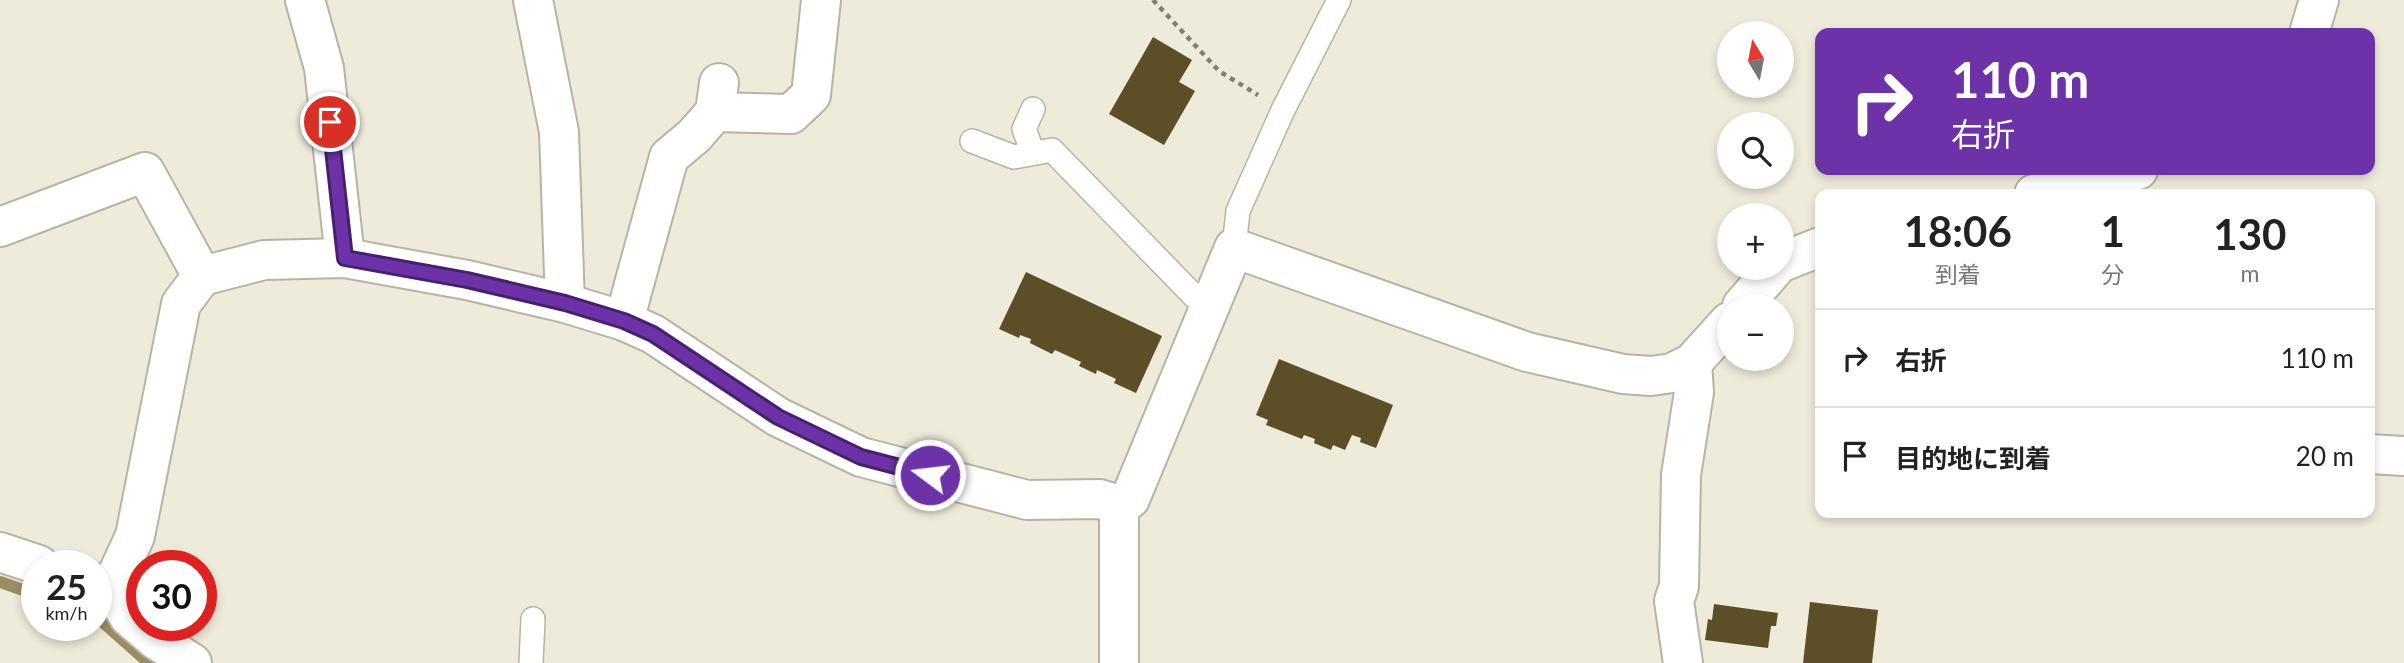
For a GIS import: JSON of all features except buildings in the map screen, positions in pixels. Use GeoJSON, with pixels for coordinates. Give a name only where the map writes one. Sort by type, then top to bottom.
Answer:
{"type":"FeatureCollection","features":[{"type":"Feature","properties":{"kind":"street"},"geometry":{"type":"LineString","coordinates":[[305,0],[324,68],[345,258]]}},
{"type":"Feature","properties":{"kind":"street"},"geometry":{"type":"LineString","coordinates":[[533,0],[559,132],[565,303]]}},
{"type":"Feature","properties":{"kind":"street"},"geometry":{"type":"LineString","coordinates":[[624,321],[669,157],[694,136],[717,97],[791,114],[811,95],[821,0]]}},
{"type":"Feature","properties":{"kind":"street"},"geometry":{"type":"LineString","coordinates":[[2311,28],[2319,0]]}},
{"type":"Feature","properties":{"kind":"street"},"geometry":{"type":"LineString","coordinates":[[0,227],[145,172],[202,276]]}},
{"type":"Feature","properties":{"kind":"street"},"geometry":{"type":"LineString","coordinates":[[2056,189],[2116,175]]}},
{"type":"Feature","properties":{"kind":"street"},"geometry":{"type":"LineString","coordinates":[[112,572],[135,536],[181,304],[202,276],[264,260],[345,258],[467,280],[565,303],[624,321],[653,334],[778,417],[861,457],[1027,500],[1100,499],[1119,505],[1130,499],[1234,248],[1527,352],[1623,374],[1651,376],[1672,373],[1692,363],[1717,335]]}},
{"type":"Feature","properties":{"kind":"street"},"geometry":{"type":"LineString","coordinates":[[1794,256],[1815,248]]}},
{"type":"Feature","properties":{"kind":"street"},"geometry":{"type":"LineString","coordinates":[[1752,294],[1765,280]]}},
{"type":"Feature","properties":{"kind":"street"},"geometry":{"type":"LineString","coordinates":[[1683,663],[1674,601],[1679,586],[1681,475],[1694,392],[1692,363]]}},
{"type":"Feature","properties":{"kind":"street"},"geometry":{"type":"LineString","coordinates":[[2375,454],[2404,456]]}},
{"type":"Feature","properties":{"kind":"street"},"geometry":{"type":"LineString","coordinates":[[1119,505],[1119,663]]}},
{"type":"Feature","properties":{"kind":"street"},"geometry":{"type":"LineString","coordinates":[[0,552],[21,559]]}},
{"type":"Feature","properties":{"kind":"street"},"geometry":{"type":"LineString","coordinates":[[112,595],[130,617],[156,640],[192,663]]}},
{"type":"Feature","properties":{"kind":"lane"},"geometry":{"type":"LineString","coordinates":[[1234,248],[1238,211],[1283,110],[1339,0]]}},
{"type":"Feature","properties":{"kind":"lane"},"geometry":{"type":"LineString","coordinates":[[1033,109],[1024,129],[1033,153]]}},
{"type":"Feature","properties":{"kind":"lane"},"geometry":{"type":"LineString","coordinates":[[972,141],[1014,157],[1052,150],[1195,297],[1211,303]]}},
{"type":"Feature","properties":{"kind":"lane"},"geometry":{"type":"LineString","coordinates":[[531,663],[533,619]]}},
{"type":"Feature","properties":{"kind":"path"},"geometry":{"type":"LineString","coordinates":[[1153,0],[1219,71],[1283,110]]}},
{"type":"Feature","properties":{"kind":"waterway"},"geometry":{"type":"LineString","coordinates":[[0,582],[21,589]]}},
{"type":"Feature","properties":{"kind":"waterway"},"geometry":{"type":"LineString","coordinates":[[112,630],[149,663]]}},
{"type":"Feature","properties":{"kind":"route"},"geometry":{"type":"LineString","coordinates":[[330,122],[345,258],[467,280],[565,303],[624,321],[653,334],[778,417],[861,457],[930,475]]}}]}
